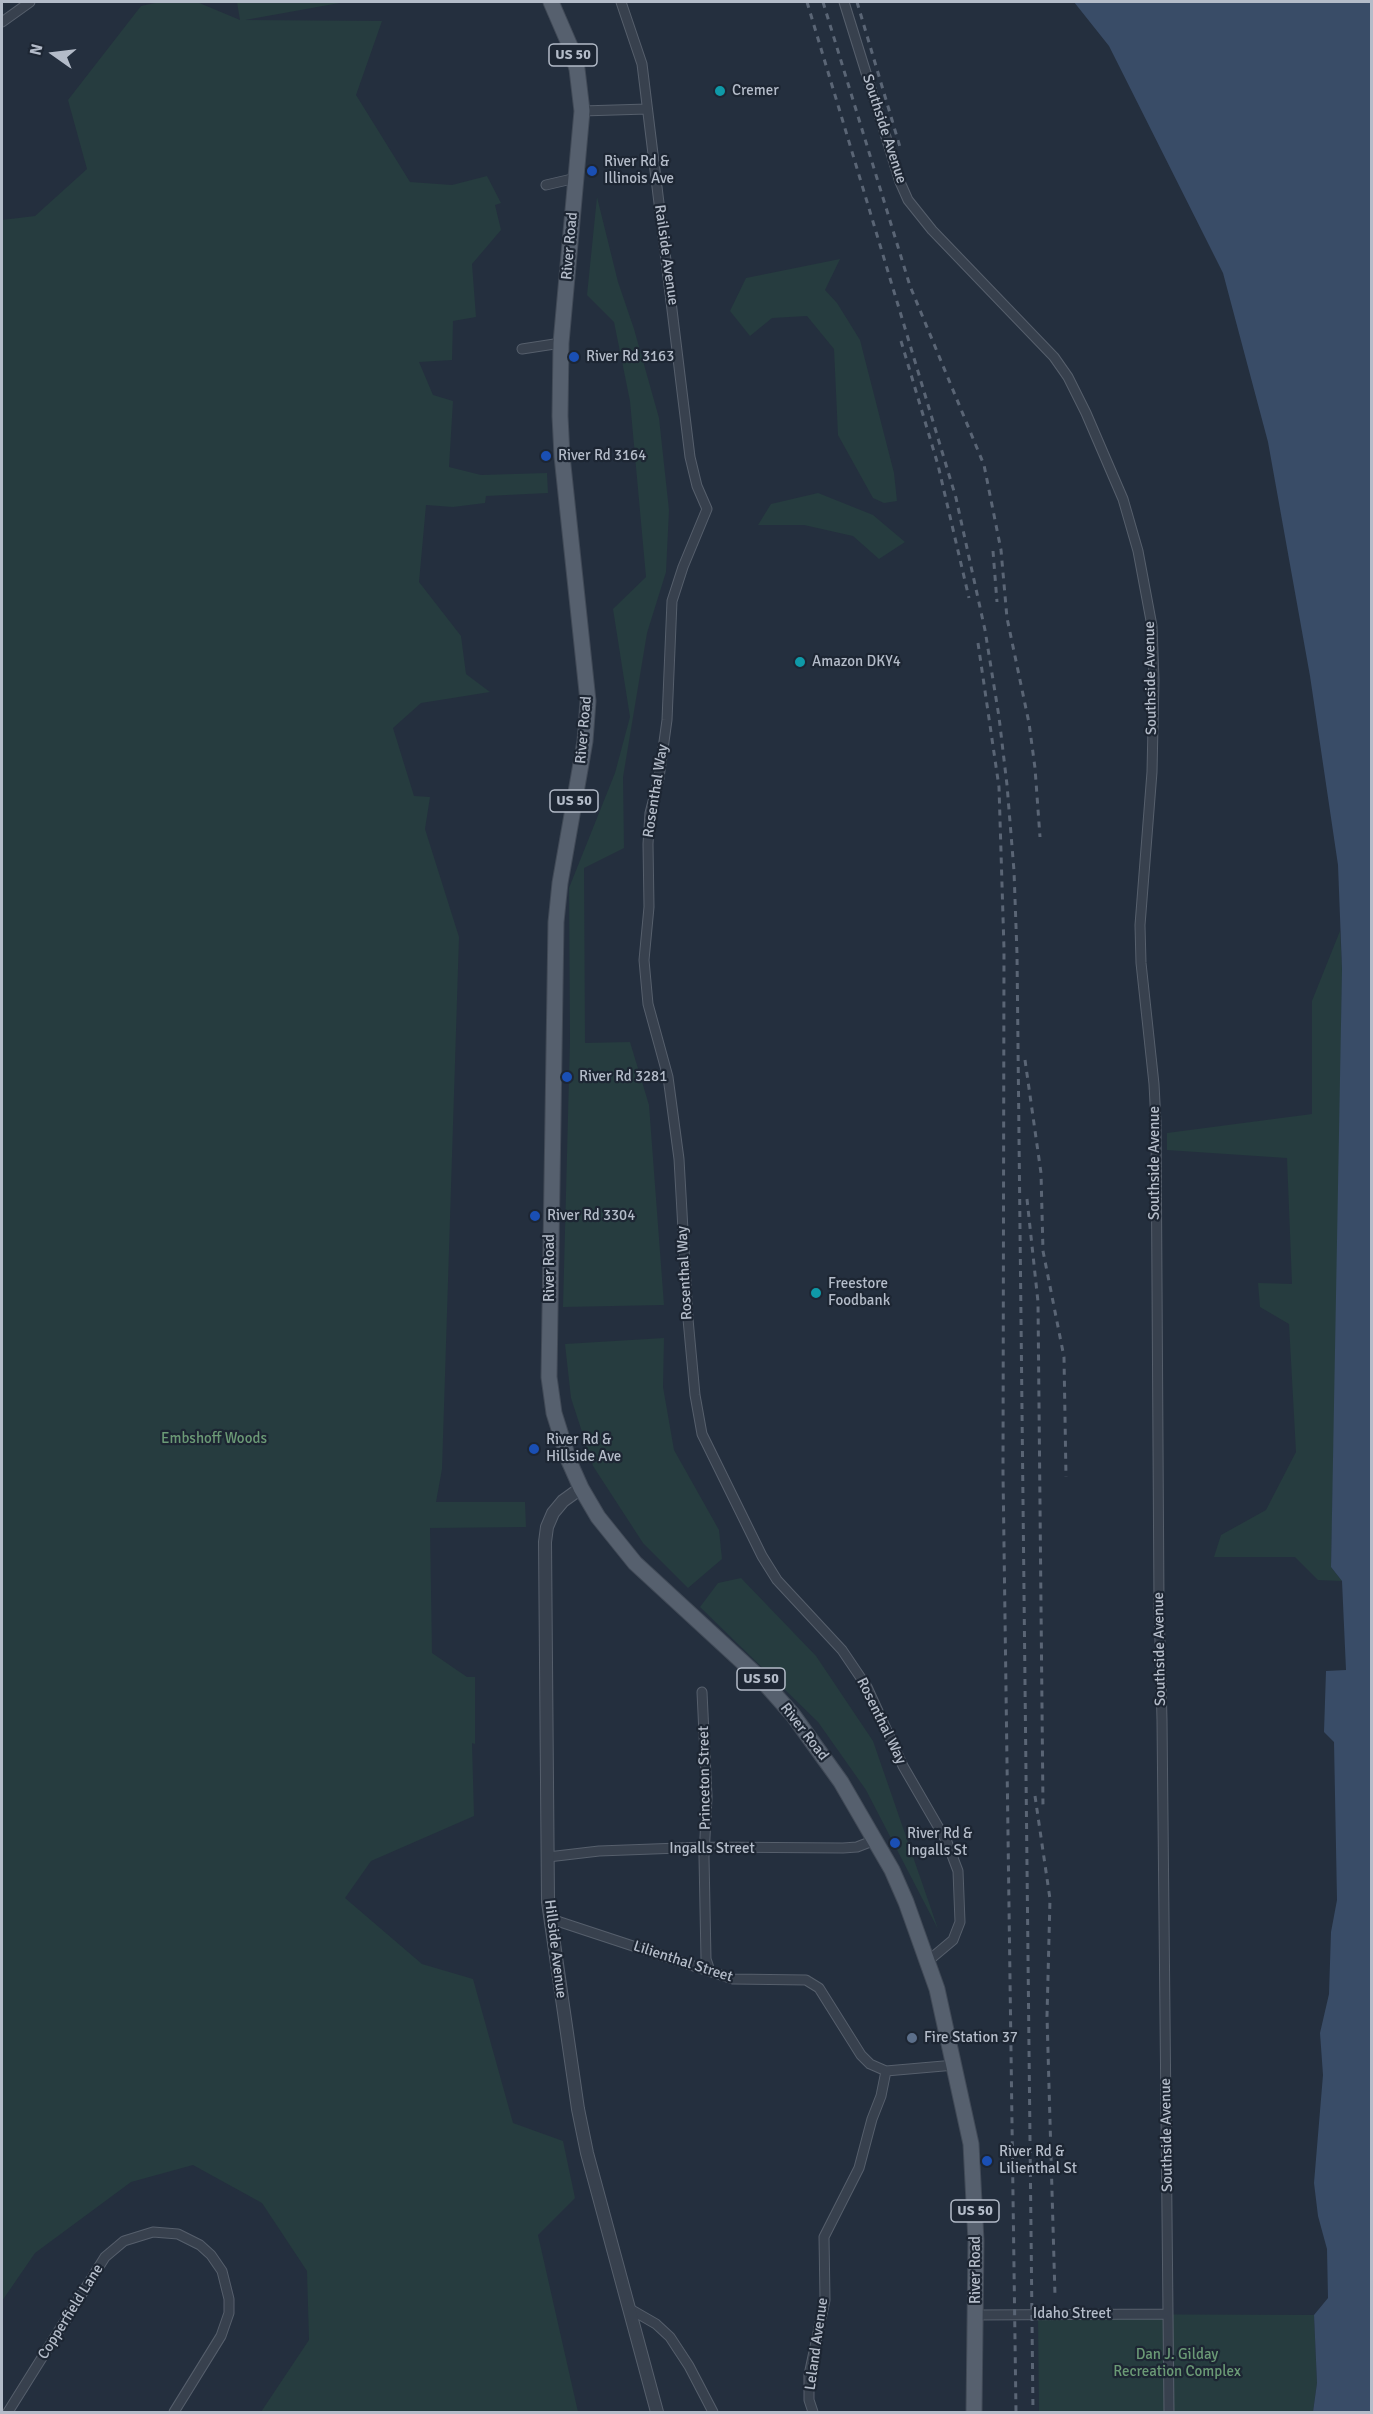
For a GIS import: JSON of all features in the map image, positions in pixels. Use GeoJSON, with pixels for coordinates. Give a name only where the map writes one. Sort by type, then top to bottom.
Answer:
{"type":"FeatureCollection","features":[{"type":"Feature","properties":{"kind":"main road","name":"River Road"},"geometry":{"type":"LineString","coordinates":[[551,2],[574,58],[582,111],[561,343],[560,416],[562,456],[588,701],[585,741],[560,883],[556,922],[549,1377],[554,1413],[569,1461],[598,1517],[635,1563],[761,1679],[793,1715],[841,1782],[875,1840],[906,1902],[928,1961],[955,2065],[970,2139],[974,2173],[974,2412]]}},
{"type":"Feature","properties":{"kind":"street"},"geometry":{"type":"LineString","coordinates":[[2,22],[30,2]]}},
{"type":"Feature","properties":{"kind":"street","name":"Railside Avenue"},"geometry":{"type":"LineString","coordinates":[[621,2],[642,64],[690,457],[696,486],[708,509]]}},
{"type":"Feature","properties":{"kind":"street","name":"Southside Avenue"},"geometry":{"type":"LineString","coordinates":[[844,2],[900,182],[908,200],[932,230],[1043,345],[1068,377],[1086,413],[1123,500],[1138,551],[1152,626],[1154,660],[1152,772],[1140,925],[1141,963],[1155,1084],[1156,1123],[1159,1606],[1169,2412]]}},
{"type":"Feature","properties":{"kind":"street"},"geometry":{"type":"LineString","coordinates":[[582,111],[647,109]]}},
{"type":"Feature","properties":{"kind":"street"},"geometry":{"type":"LineString","coordinates":[[546,185],[576,178]]}},
{"type":"Feature","properties":{"kind":"street"},"geometry":{"type":"LineString","coordinates":[[522,349],[561,343]]}},
{"type":"Feature","properties":{"kind":"street","name":"Rosenthal Way"},"geometry":{"type":"LineString","coordinates":[[708,509],[683,567],[672,600],[667,720],[650,823],[649,908],[644,960],[648,1004],[668,1077],[679,1159],[688,1320],[695,1395],[702,1434],[762,1556],[777,1580],[842,1650],[867,1687],[903,1766],[947,1842],[958,1871],[960,1922],[953,1940],[928,1961]]}},
{"type":"Feature","properties":{"kind":"street","name":"Hillside Avenue"},"geometry":{"type":"LineString","coordinates":[[581,1488],[563,1501],[553,1513],[547,1527],[545,1542],[547,1883],[550,1919],[578,2109],[587,2152],[657,2412]]}},
{"type":"Feature","properties":{"kind":"street","name":"Princeton Street"},"geometry":{"type":"LineString","coordinates":[[702,1692],[707,1797],[706,1959],[710,1971]]}},
{"type":"Feature","properties":{"kind":"street","name":"Ingalls Street"},"geometry":{"type":"LineString","coordinates":[[548,1857],[599,1851],[706,1847],[843,1848],[857,1847],[875,1840]]}},
{"type":"Feature","properties":{"kind":"street","name":"Lilienthal Street"},"geometry":{"type":"LineString","coordinates":[[550,1919],[733,1979],[799,1980],[813,1983],[822,1991],[861,2055],[870,2064],[886,2071]]}},
{"type":"Feature","properties":{"kind":"street"},"geometry":{"type":"LineString","coordinates":[[886,2071],[955,2065]]}},
{"type":"Feature","properties":{"kind":"street","name":"Leland Avenue"},"geometry":{"type":"LineString","coordinates":[[813,2412],[809,2400],[810,2375],[825,2300],[824,2237],[859,2168],[872,2119],[881,2097],[886,2071]]}},
{"type":"Feature","properties":{"kind":"street","name":"Copperfield Lane"},"geometry":{"type":"LineString","coordinates":[[8,2412],[99,2265],[112,2250],[133,2237],[153,2232],[168,2232],[187,2238],[210,2255],[222,2271],[227,2284],[229,2313],[221,2336],[174,2412]]}},
{"type":"Feature","properties":{"kind":"street"},"geometry":{"type":"LineString","coordinates":[[630,2309],[656,2324],[670,2337],[693,2373],[713,2412]]}},
{"type":"Feature","properties":{"kind":"street","name":"Idaho Street"},"geometry":{"type":"LineString","coordinates":[[975,2315],[1168,2314]]}},
{"type":"Feature","properties":{"kind":"green space","name":"Embshoff Woods"},"geometry":{"type":"Polygon","coordinates":[[[160,2],[197,2],[240,20],[237,2],[345,2],[245,20],[382,21],[356,95],[410,182],[452,185],[487,176],[501,203],[495,205],[501,230],[472,264],[476,317],[453,321],[452,360],[419,362],[433,395],[453,401],[449,467],[481,475],[547,473],[548,493],[486,496],[485,503],[453,507],[426,505],[419,582],[461,636],[466,674],[490,692],[421,703],[393,728],[414,796],[430,797],[425,829],[459,937],[442,1469],[436,1502],[525,1502],[526,1527],[430,1528],[432,1653],[467,1677],[475,1677],[475,1744],[472,1743],[474,1816],[371,1861],[345,1898],[422,1964],[473,1979],[513,2123],[563,2141],[575,2198],[538,2235],[578,2412],[261,2412],[309,2340],[307,2271],[262,2203],[193,2165],[131,2182],[35,2253],[2,2301],[2,220],[35,216],[87,169],[68,100],[141,6],[160,2]]]}},
{"type":"Feature","properties":{"kind":"green space"},"geometry":{"type":"Polygon","coordinates":[[[597,197],[618,282],[659,418],[669,510],[666,572],[647,633],[623,777],[624,848],[584,868],[585,1043],[630,1042],[649,1105],[664,1305],[563,1307],[570,1040],[569,888],[615,773],[630,717],[613,609],[646,577],[630,401],[614,322],[587,295],[597,197]]]}},
{"type":"Feature","properties":{"kind":"green space"},"geometry":{"type":"Polygon","coordinates":[[[840,259],[825,290],[837,303],[860,340],[894,473],[897,501],[884,503],[873,498],[838,435],[834,349],[807,316],[772,318],[750,336],[730,311],[746,278],[840,259]]]}},
{"type":"Feature","properties":{"kind":"green space"},"geometry":{"type":"Polygon","coordinates":[[[818,493],[873,515],[905,542],[879,559],[853,536],[804,525],[758,525],[771,504],[818,493]]]}},
{"type":"Feature","properties":{"kind":"green space"},"geometry":{"type":"Polygon","coordinates":[[[1340,931],[1342,969],[1340,1196],[1331,1567],[1342,1581],[1318,1580],[1295,1557],[1214,1557],[1221,1535],[1266,1510],[1296,1452],[1289,1324],[1260,1307],[1258,1283],[1292,1284],[1287,1158],[1167,1150],[1167,1133],[1312,1114],[1312,1001],[1340,931]]]}},
{"type":"Feature","properties":{"kind":"green space"},"geometry":{"type":"Polygon","coordinates":[[[664,1338],[663,1387],[674,1450],[719,1530],[722,1559],[688,1588],[643,1543],[593,1466],[571,1398],[565,1344],[664,1338]]]}},
{"type":"Feature","properties":{"kind":"green space"},"geometry":{"type":"Polygon","coordinates":[[[741,1578],[816,1656],[873,1741],[938,1929],[866,1790],[818,1722],[700,1607],[718,1583],[741,1578]]]}},
{"type":"Feature","properties":{"kind":"green space","name":"Dan J. Gilday Recreation Complex"},"geometry":{"type":"Polygon","coordinates":[[[1038,2314],[1314,2315],[1317,2383],[1313,2412],[1039,2412],[1038,2314]]]}},
{"type":"Feature","properties":{"kind":"water"},"geometry":{"type":"Polygon","coordinates":[[[1074,2],[1371,2],[1371,2412],[1313,2412],[1317,2383],[1314,2315],[1328,2298],[1327,2249],[1318,2216],[1314,2183],[1323,2075],[1320,2033],[1329,1994],[1331,1932],[1337,1900],[1334,1742],[1324,1732],[1326,1671],[1346,1670],[1342,1581],[1331,1567],[1342,969],[1338,865],[1310,676],[1268,442],[1223,273],[1109,46],[1074,2]]]}},
{"type":"Feature","properties":{"kind":"railway"},"geometry":{"type":"LineString","coordinates":[[807,2],[956,498],[985,630],[1007,785],[1014,871],[1017,954],[1033,2412]]}},
{"type":"Feature","properties":{"kind":"railway"},"geometry":{"type":"LineString","coordinates":[[823,2],[910,286],[984,465],[1001,550],[1007,618],[1029,723],[1040,837]]}},
{"type":"Feature","properties":{"kind":"railway"},"geometry":{"type":"LineString","coordinates":[[857,2],[900,147]]}},
{"type":"Feature","properties":{"kind":"railway"},"geometry":{"type":"LineString","coordinates":[[901,341],[938,465],[969,598]]}},
{"type":"Feature","properties":{"kind":"railway"},"geometry":{"type":"LineString","coordinates":[[993,551],[997,602]]}},
{"type":"Feature","properties":{"kind":"railway"},"geometry":{"type":"LineString","coordinates":[[978,643],[999,787],[1004,949],[1003,1473],[1016,2412]]}},
{"type":"Feature","properties":{"kind":"railway"},"geometry":{"type":"LineString","coordinates":[[1025,1060],[1041,1173],[1043,1251],[1064,1357],[1066,1477]]}},
{"type":"Feature","properties":{"kind":"railway"},"geometry":{"type":"LineString","coordinates":[[1027,1199],[1038,1302],[1043,1807]]}},
{"type":"Feature","properties":{"kind":"railway"},"geometry":{"type":"LineString","coordinates":[[1035,1796],[1050,1899],[1047,2016],[1055,2296]]}},
{"type":"Feature","properties":{"kind":"place","name":"Cremer"},"geometry":{"type":"Point","coordinates":[720,91]}},
{"type":"Feature","properties":{"kind":"place","name":"River Rd & Illinois Ave"},"geometry":{"type":"Point","coordinates":[592,171]}},
{"type":"Feature","properties":{"kind":"place","name":"River Rd 3163"},"geometry":{"type":"Point","coordinates":[574,357]}},
{"type":"Feature","properties":{"kind":"place","name":"River Rd 3164"},"geometry":{"type":"Point","coordinates":[546,456]}},
{"type":"Feature","properties":{"kind":"place","name":"Amazon DKY4"},"geometry":{"type":"Point","coordinates":[800,662]}},
{"type":"Feature","properties":{"kind":"place","name":"River Rd 3281"},"geometry":{"type":"Point","coordinates":[567,1077]}},
{"type":"Feature","properties":{"kind":"place","name":"River Rd 3304"},"geometry":{"type":"Point","coordinates":[535,1216]}},
{"type":"Feature","properties":{"kind":"place","name":"Freestore Foodbank"},"geometry":{"type":"Point","coordinates":[816,1293]}},
{"type":"Feature","properties":{"kind":"place","name":"River Rd & Hillside Ave"},"geometry":{"type":"Point","coordinates":[534,1449]}},
{"type":"Feature","properties":{"kind":"place","name":"River Rd & Ingalls St"},"geometry":{"type":"Point","coordinates":[895,1843]}},
{"type":"Feature","properties":{"kind":"place","name":"Fire Station 37"},"geometry":{"type":"Point","coordinates":[912,2038]}},
{"type":"Feature","properties":{"kind":"place","name":"River Rd & Lilienthal St"},"geometry":{"type":"Point","coordinates":[987,2161]}}]}
